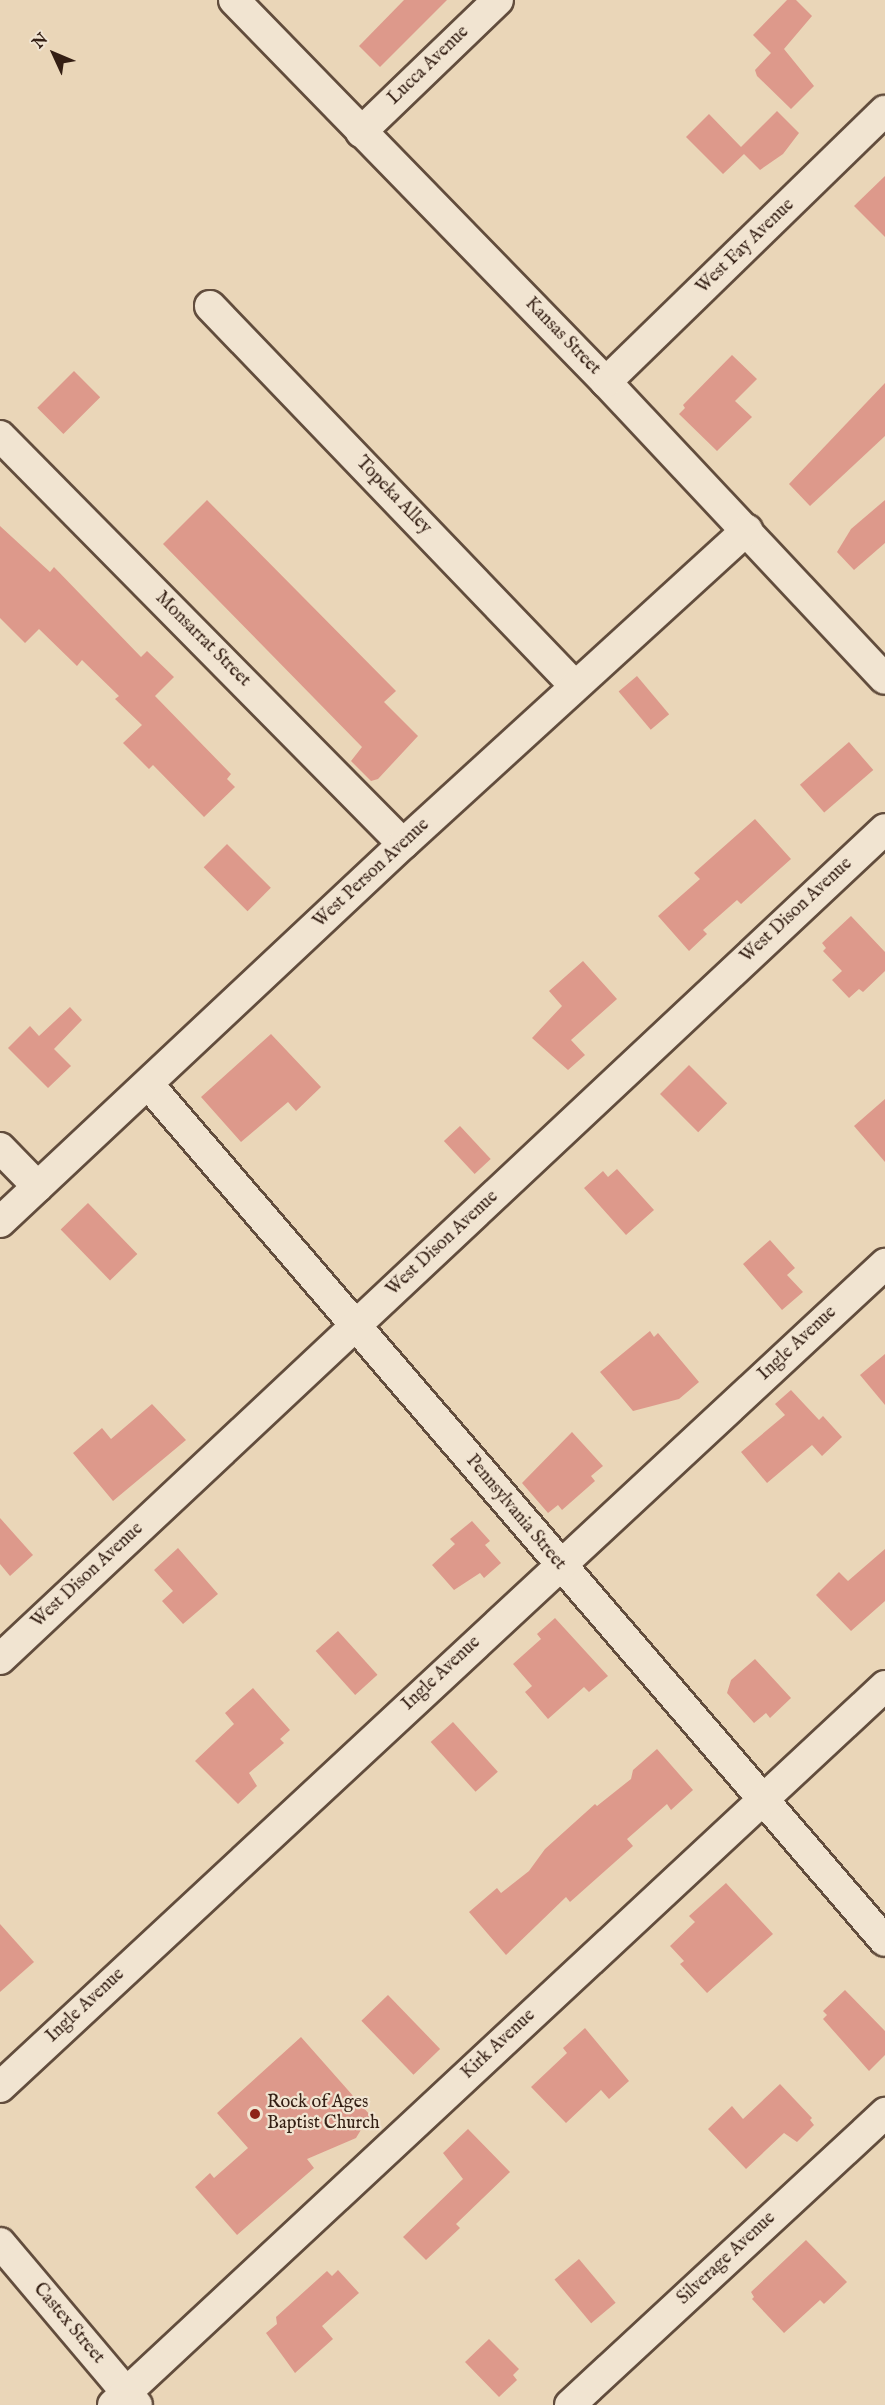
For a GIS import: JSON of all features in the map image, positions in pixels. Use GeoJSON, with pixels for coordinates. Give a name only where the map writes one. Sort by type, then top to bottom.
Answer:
{"type":"FeatureCollection","features":[{"type":"Feature","properties":{"kind":"street","name":"Kansas Street"},"geometry":{"type":"LineString","coordinates":[[234,0],[606,382],[885,679]]}},
{"type":"Feature","properties":{"kind":"street","name":"Lucca Avenue"},"geometry":{"type":"LineString","coordinates":[[361,132],[498,0]]}},
{"type":"Feature","properties":{"kind":"street","name":"West Fay Avenue"},"geometry":{"type":"LineString","coordinates":[[606,382],[885,111]]}},
{"type":"Feature","properties":{"kind":"street","name":"Topeka Alley"},"geometry":{"type":"LineString","coordinates":[[210,306],[575,686]]}},
{"type":"Feature","properties":{"kind":"street","name":"Monsarrat Street"},"geometry":{"type":"LineString","coordinates":[[0,436],[403,844]]}},
{"type":"Feature","properties":{"kind":"street","name":"West Person Avenue"},"geometry":{"type":"LineString","coordinates":[[0,1222],[403,844],[747,530]]}},
{"type":"Feature","properties":{"kind":"street","name":"West Dison Avenue"},"geometry":{"type":"LineString","coordinates":[[0,1659],[885,829]]}},
{"type":"Feature","properties":{"kind":"street","name":"Pennsylvania Street"},"geometry":{"type":"LineString","coordinates":[[148,1084],[761,1801],[885,1941]]}},
{"type":"Feature","properties":{"kind":"street"},"geometry":{"type":"LineString","coordinates":[[0,1148],[38,1187]]}},
{"type":"Feature","properties":{"kind":"street","name":"Ingle Avenue"},"geometry":{"type":"LineString","coordinates":[[0,2087],[885,1264]]}},
{"type":"Feature","properties":{"kind":"street","name":"Kirk Avenue"},"geometry":{"type":"LineString","coordinates":[[125,2401],[885,1686]]}},
{"type":"Feature","properties":{"kind":"street","name":"Silverage Avenue"},"geometry":{"type":"LineString","coordinates":[[570,2405],[885,2113]]}},
{"type":"Feature","properties":{"kind":"street","name":"Castex Street"},"geometry":{"type":"LineString","coordinates":[[0,2243],[125,2401]]}},
{"type":"Feature","properties":{"kind":"building"},"geometry":{"type":"Polygon","coordinates":[[[404,0],[447,0],[380,67],[359,46],[404,0]]]}},
{"type":"Feature","properties":{"kind":"building"},"geometry":{"type":"Polygon","coordinates":[[[787,0],[796,0],[812,16],[784,49],[814,86],[791,109],[757,76],[755,70],[771,53],[753,35],[787,0]]]}},
{"type":"Feature","properties":{"kind":"building"},"geometry":{"type":"Polygon","coordinates":[[[777,111],[799,133],[783,154],[760,170],[744,154],[723,174],[686,137],[709,114],[741,147],[777,111]]]}},
{"type":"Feature","properties":{"kind":"building"},"geometry":{"type":"Polygon","coordinates":[[[885,176],[885,237],[854,206],[885,176]]]}},
{"type":"Feature","properties":{"kind":"building"},"geometry":{"type":"Polygon","coordinates":[[[732,355],[757,379],[735,401],[752,417],[717,451],[679,414],[685,408],[683,405],[732,355]]]}},
{"type":"Feature","properties":{"kind":"building"},"geometry":{"type":"Polygon","coordinates":[[[74,371],[100,397],[63,434],[37,408],[74,371]]]}},
{"type":"Feature","properties":{"kind":"building"},"geometry":{"type":"Polygon","coordinates":[[[885,383],[885,436],[810,506],[789,484],[885,383]]]}},
{"type":"Feature","properties":{"kind":"building"},"geometry":{"type":"Polygon","coordinates":[[[207,500],[396,691],[384,702],[418,736],[378,779],[371,781],[351,761],[362,747],[163,544],[207,500]]]}},
{"type":"Feature","properties":{"kind":"building"},"geometry":{"type":"Polygon","coordinates":[[[885,500],[885,543],[854,570],[837,552],[851,529],[885,500]]]}},
{"type":"Feature","properties":{"kind":"building"},"geometry":{"type":"Polygon","coordinates":[[[0,526],[50,572],[54,567],[141,657],[147,651],[174,677],[155,696],[231,774],[227,779],[235,787],[204,817],[153,765],[149,769],[123,743],[142,725],[115,699],[119,696],[82,660],[77,666],[39,629],[25,643],[0,618],[0,526]]]}},
{"type":"Feature","properties":{"kind":"building"},"geometry":{"type":"Polygon","coordinates":[[[637,676],[669,714],[651,730],[619,691],[637,676]]]}},
{"type":"Feature","properties":{"kind":"building"},"geometry":{"type":"Polygon","coordinates":[[[849,742],[873,770],[824,813],[800,785],[849,742]]]}},
{"type":"Feature","properties":{"kind":"building"},"geometry":{"type":"Polygon","coordinates":[[[755,819],[791,859],[741,904],[737,900],[703,930],[707,934],[689,951],[658,916],[700,879],[694,873],[755,819]]]}},
{"type":"Feature","properties":{"kind":"building"},"geometry":{"type":"Polygon","coordinates":[[[227,844],[271,888],[248,911],[204,867],[227,844]]]}},
{"type":"Feature","properties":{"kind":"building"},"geometry":{"type":"Polygon","coordinates":[[[851,916],[885,952],[885,971],[863,992],[859,989],[849,998],[832,980],[842,971],[823,951],[826,948],[822,943],[851,916]]]}},
{"type":"Feature","properties":{"kind":"building"},"geometry":{"type":"Polygon","coordinates":[[[583,961],[617,999],[571,1040],[585,1055],[568,1070],[532,1038],[562,1006],[549,991],[583,961]]]}},
{"type":"Feature","properties":{"kind":"building"},"geometry":{"type":"Polygon","coordinates":[[[70,1007],[82,1020],[54,1049],[71,1066],[48,1088],[8,1048],[30,1026],[39,1036],[70,1007]]]}},
{"type":"Feature","properties":{"kind":"building"},"geometry":{"type":"Polygon","coordinates":[[[271,1034],[321,1087],[296,1111],[288,1102],[241,1142],[201,1097],[271,1034]]]}},
{"type":"Feature","properties":{"kind":"building"},"geometry":{"type":"Polygon","coordinates":[[[689,1065],[727,1103],[698,1132],[660,1094],[689,1065]]]}},
{"type":"Feature","properties":{"kind":"building"},"geometry":{"type":"Polygon","coordinates":[[[885,1099],[885,1162],[854,1126],[885,1099]]]}},
{"type":"Feature","properties":{"kind":"building"},"geometry":{"type":"Polygon","coordinates":[[[460,1126],[491,1159],[475,1174],[444,1141],[460,1126]]]}},
{"type":"Feature","properties":{"kind":"building"},"geometry":{"type":"Polygon","coordinates":[[[617,1169],[654,1210],[626,1235],[584,1188],[603,1171],[608,1177],[617,1169]]]}},
{"type":"Feature","properties":{"kind":"building"},"geometry":{"type":"Polygon","coordinates":[[[88,1203],[137,1254],[110,1280],[61,1229],[88,1203]]]}},
{"type":"Feature","properties":{"kind":"building"},"geometry":{"type":"Polygon","coordinates":[[[770,1240],[795,1268],[787,1275],[803,1292],[782,1310],[743,1264],[770,1240]]]}},
{"type":"Feature","properties":{"kind":"building"},"geometry":{"type":"Polygon","coordinates":[[[650,1331],[654,1337],[658,1333],[699,1382],[679,1399],[633,1411],[600,1372],[650,1331]]]}},
{"type":"Feature","properties":{"kind":"building"},"geometry":{"type":"Polygon","coordinates":[[[885,1354],[885,1405],[860,1375],[885,1354]]]}},
{"type":"Feature","properties":{"kind":"building"},"geometry":{"type":"Polygon","coordinates":[[[791,1390],[819,1420],[823,1416],[842,1437],[822,1456],[812,1445],[767,1483],[741,1452],[785,1415],[775,1404],[791,1390]]]}},
{"type":"Feature","properties":{"kind":"building"},"geometry":{"type":"Polygon","coordinates":[[[152,1404],[186,1440],[113,1501],[73,1453],[102,1428],[111,1439],[152,1404]]]}},
{"type":"Feature","properties":{"kind":"building"},"geometry":{"type":"Polygon","coordinates":[[[572,1432],[603,1466],[591,1476],[595,1481],[562,1510],[558,1505],[548,1513],[522,1483],[572,1432]]]}},
{"type":"Feature","properties":{"kind":"building"},"geometry":{"type":"Polygon","coordinates":[[[0,1518],[33,1555],[10,1576],[0,1564],[0,1518]]]}},
{"type":"Feature","properties":{"kind":"building"},"geometry":{"type":"Polygon","coordinates":[[[472,1521],[490,1541],[485,1545],[501,1563],[484,1578],[480,1573],[454,1590],[432,1565],[455,1544],[450,1539],[472,1521]]]}},
{"type":"Feature","properties":{"kind":"building"},"geometry":{"type":"Polygon","coordinates":[[[178,1548],[218,1594],[183,1624],[162,1601],[173,1591],[154,1570],[178,1548]]]}},
{"type":"Feature","properties":{"kind":"building"},"geometry":{"type":"Polygon","coordinates":[[[885,1549],[885,1601],[851,1631],[816,1595],[839,1572],[848,1581],[885,1549]]]}},
{"type":"Feature","properties":{"kind":"building"},"geometry":{"type":"Polygon","coordinates":[[[555,1618],[608,1676],[589,1692],[584,1687],[548,1719],[525,1692],[532,1686],[513,1664],[541,1639],[537,1634],[555,1618]]]}},
{"type":"Feature","properties":{"kind":"building"},"geometry":{"type":"Polygon","coordinates":[[[338,1631],[377,1675],[355,1695],[316,1651],[338,1631]]]}},
{"type":"Feature","properties":{"kind":"building"},"geometry":{"type":"Polygon","coordinates":[[[755,1659],[791,1698],[770,1718],[766,1713],[754,1723],[727,1693],[731,1680],[755,1659]]]}},
{"type":"Feature","properties":{"kind":"building"},"geometry":{"type":"Polygon","coordinates":[[[253,1688],[290,1730],[280,1739],[284,1743],[249,1773],[257,1786],[238,1804],[195,1761],[234,1724],[225,1713],[253,1688]]]}},
{"type":"Feature","properties":{"kind":"building"},"geometry":{"type":"Polygon","coordinates":[[[453,1722],[498,1772],[476,1792],[431,1742],[453,1722]]]}},
{"type":"Feature","properties":{"kind":"building"},"geometry":{"type":"Polygon","coordinates":[[[657,1749],[693,1790],[671,1810],[667,1804],[627,1839],[633,1846],[570,1902],[566,1897],[506,1955],[469,1912],[497,1888],[501,1893],[529,1871],[545,1849],[595,1804],[597,1806],[631,1779],[633,1770],[657,1749]]]}},
{"type":"Feature","properties":{"kind":"building"},"geometry":{"type":"Polygon","coordinates":[[[726,1883],[773,1934],[707,1993],[680,1964],[684,1961],[670,1946],[695,1922],[689,1916],[726,1883]]]}},
{"type":"Feature","properties":{"kind":"building"},"geometry":{"type":"Polygon","coordinates":[[[0,1924],[34,1962],[0,1992],[0,1924]]]}},
{"type":"Feature","properties":{"kind":"building"},"geometry":{"type":"Polygon","coordinates":[[[845,1990],[885,2031],[885,2055],[869,2071],[823,2019],[827,2015],[823,2011],[845,1990]]]}},
{"type":"Feature","properties":{"kind":"building"},"geometry":{"type":"Polygon","coordinates":[[[388,1995],[440,2049],[413,2075],[361,2021],[388,1995]]]}},
{"type":"Feature","properties":{"kind":"building"},"geometry":{"type":"Polygon","coordinates":[[[585,2028],[629,2081],[609,2099],[601,2090],[566,2123],[531,2087],[567,2053],[563,2048],[585,2028]]]}},
{"type":"Feature","properties":{"kind":"building","name":"Rock of Ages Baptist Church"},"geometry":{"type":"Polygon","coordinates":[[[301,2037],[370,2115],[356,2138],[307,2159],[314,2168],[237,2235],[195,2187],[210,2173],[214,2178],[248,2148],[217,2113],[301,2037]]]}},
{"type":"Feature","properties":{"kind":"building"},"geometry":{"type":"Polygon","coordinates":[[[780,2084],[812,2118],[810,2120],[814,2125],[797,2142],[784,2133],[746,2169],[708,2129],[732,2106],[743,2119],[780,2084]]]}},
{"type":"Feature","properties":{"kind":"building"},"geometry":{"type":"Polygon","coordinates":[[[468,2129],[510,2172],[456,2224],[460,2228],[426,2260],[403,2237],[463,2179],[443,2153],[468,2129]]]}},
{"type":"Feature","properties":{"kind":"building"},"geometry":{"type":"Polygon","coordinates":[[[806,2240],[847,2282],[824,2304],[820,2300],[784,2333],[752,2299],[754,2297],[751,2292],[806,2240]]]}},
{"type":"Feature","properties":{"kind":"building"},"geometry":{"type":"Polygon","coordinates":[[[579,2259],[616,2303],[591,2323],[554,2280],[579,2259]]]}},
{"type":"Feature","properties":{"kind":"building"},"geometry":{"type":"Polygon","coordinates":[[[338,2270],[359,2293],[322,2326],[333,2339],[295,2373],[266,2333],[277,2324],[276,2317],[327,2271],[332,2276],[338,2270]]]}},
{"type":"Feature","properties":{"kind":"building"},"geometry":{"type":"Polygon","coordinates":[[[489,2339],[519,2369],[513,2375],[517,2380],[499,2397],[465,2362],[489,2339]]]}},
{"type":"Feature","properties":{"kind":"place","name":"Rock of Ages Baptist Church"},"geometry":{"type":"Point","coordinates":[255,2114]}}]}
